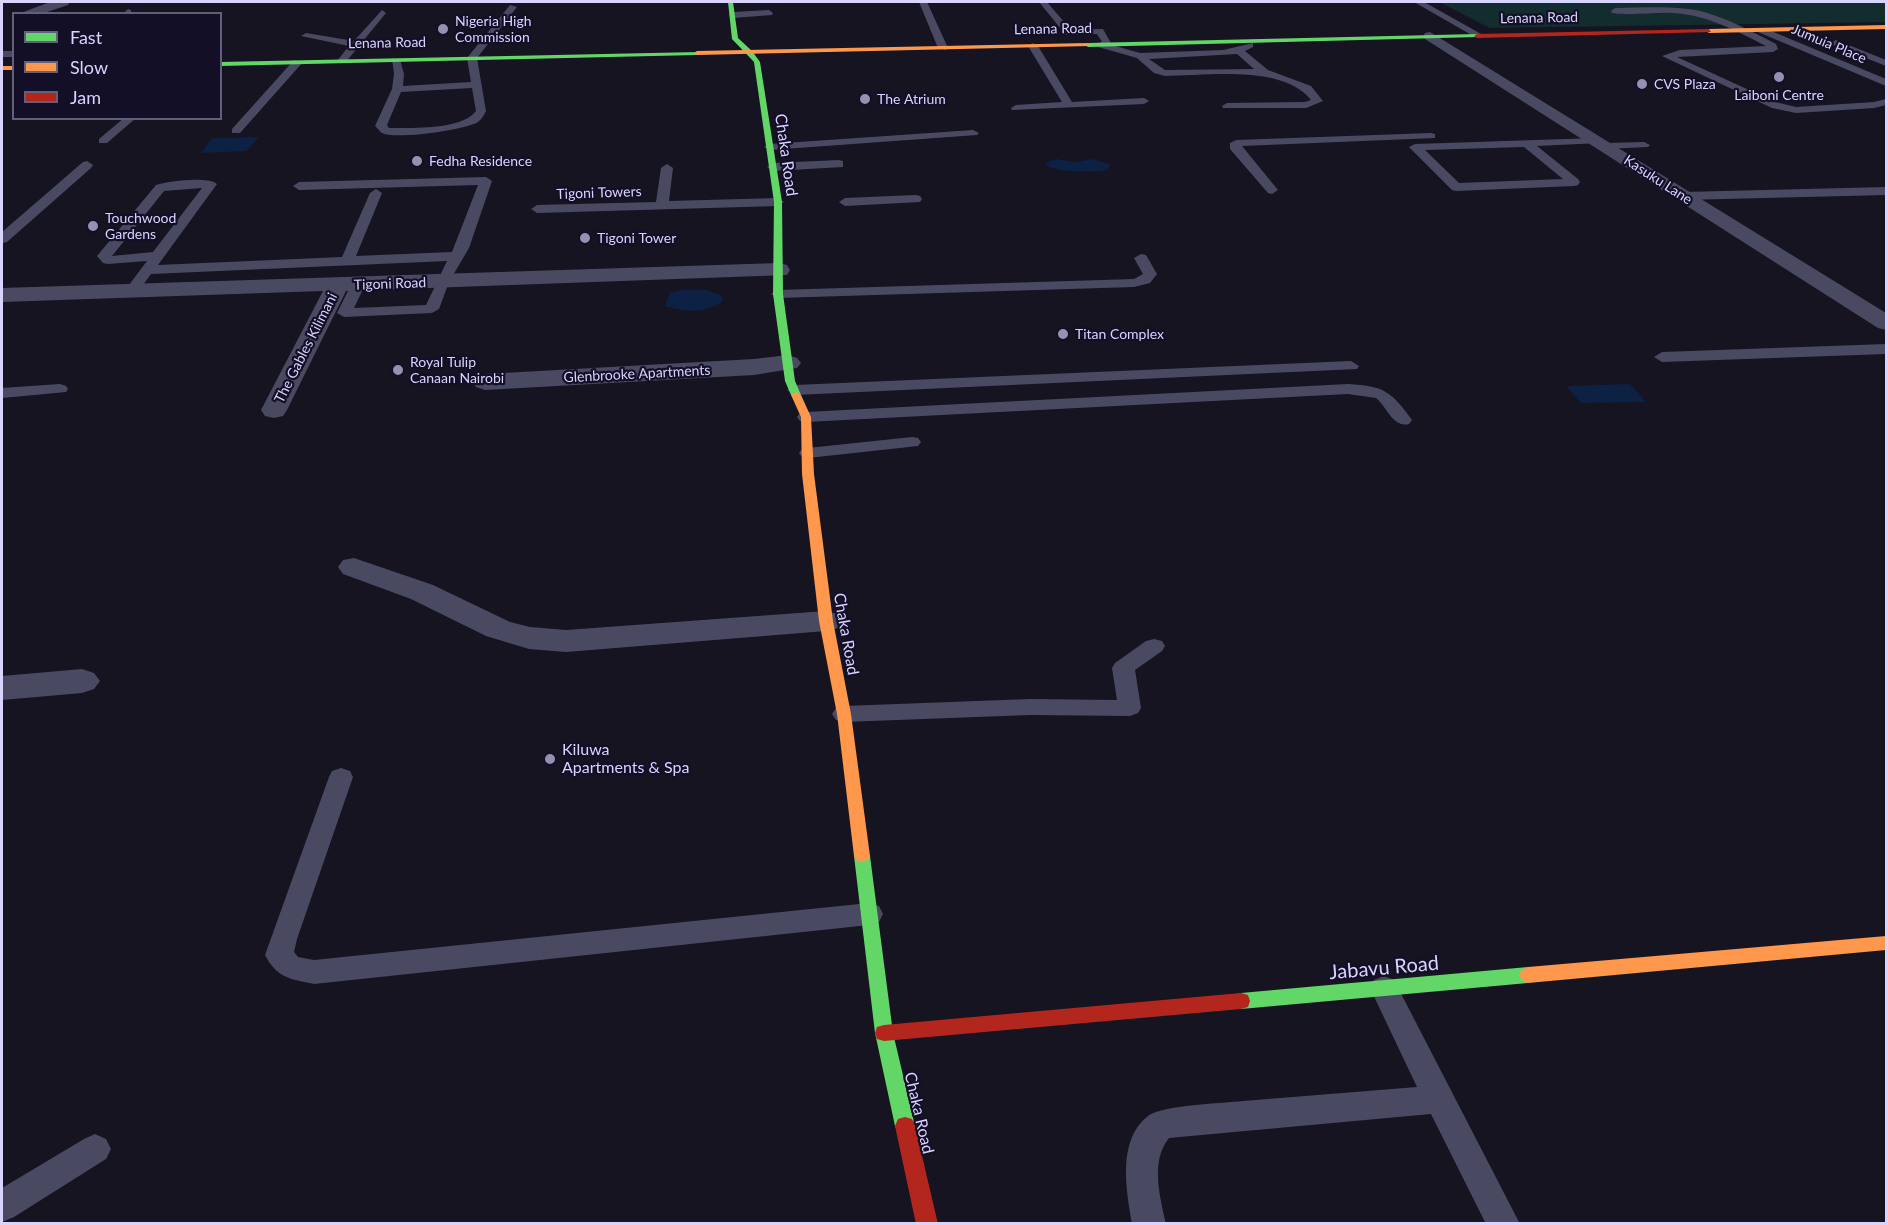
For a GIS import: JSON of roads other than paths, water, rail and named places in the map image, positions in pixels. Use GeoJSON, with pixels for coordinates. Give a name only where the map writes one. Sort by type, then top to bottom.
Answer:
{"type":"FeatureCollection","features":[{"type":"Feature","properties":{"kind":"street"},"geometry":{"type":"LineString","coordinates":[[31,12],[63,2]]}},
{"type":"Feature","properties":{"kind":"street","name":"Chaka Road"},"geometry":{"type":"LineString","coordinates":[[732,8],[732,29],[735,39],[750,52],[757,62],[778,202],[776,232],[778,294],[791,378],[806,417],[808,474],[826,621],[844,714],[884,1033],[927,1224]]}},
{"type":"Feature","properties":{"kind":"street","name":"Lenana Road"},"geometry":{"type":"LineString","coordinates":[[222,64],[1887,27]]}},
{"type":"Feature","properties":{"kind":"street","name":"Kasuku Lane"},"geometry":{"type":"LineString","coordinates":[[1430,36],[1887,323]]}},
{"type":"Feature","properties":{"kind":"street","name":"Tigoni Road"},"geometry":{"type":"LineString","coordinates":[[2,296],[778,270]]}},
{"type":"Feature","properties":{"kind":"street","name":"The Gables Kilimani"},"geometry":{"type":"LineString","coordinates":[[274,410],[348,286]]}},
{"type":"Feature","properties":{"kind":"street","name":"Glenbrooke Apartments"},"geometry":{"type":"LineString","coordinates":[[485,382],[754,367],[791,378]]}},
{"type":"Feature","properties":{"kind":"street"},"geometry":{"type":"LineString","coordinates":[[354,567],[422,592],[498,629],[529,638],[577,640],[826,621]]}},
{"type":"Feature","properties":{"kind":"street"},"geometry":{"type":"LineString","coordinates":[[2,688],[82,681]]}},
{"type":"Feature","properties":{"kind":"street","name":"Jabavu Road"},"geometry":{"type":"LineString","coordinates":[[884,1033],[1887,943]]}},
{"type":"Feature","properties":{"kind":"lane"},"geometry":{"type":"LineString","coordinates":[[923,2],[944,48]]}},
{"type":"Feature","properties":{"kind":"lane"},"geometry":{"type":"LineString","coordinates":[[1042,2],[1070,33],[1100,32],[1105,44],[1140,56],[1158,71],[1165,73],[1264,72]]}},
{"type":"Feature","properties":{"kind":"lane"},"geometry":{"type":"LineString","coordinates":[[1418,2],[1478,35]]}},
{"type":"Feature","properties":{"kind":"lane"},"geometry":{"type":"LineString","coordinates":[[395,60],[399,74],[396,89],[381,126],[386,132],[469,123],[480,116],[481,111],[472,58],[513,7]]}},
{"type":"Feature","properties":{"kind":"lane"},"geometry":{"type":"LineString","coordinates":[[732,8],[769,13]]}},
{"type":"Feature","properties":{"kind":"lane"},"geometry":{"type":"LineString","coordinates":[[1614,11],[1670,10],[1695,13],[1713,18],[1773,46],[1773,49],[1680,53],[1667,56],[1772,105],[1797,110],[1874,105],[1887,102]]}},
{"type":"Feature","properties":{"kind":"lane"},"geometry":{"type":"LineString","coordinates":[[342,61],[382,13]]}},
{"type":"Feature","properties":{"kind":"lane","name":"Jumuia Place"},"geometry":{"type":"LineString","coordinates":[[1761,30],[1887,83]]}},
{"type":"Feature","properties":{"kind":"lane"},"geometry":{"type":"LineString","coordinates":[[306,36],[354,44]]}},
{"type":"Feature","properties":{"kind":"lane"},"geometry":{"type":"LineString","coordinates":[[1140,56],[1239,51],[1258,41]]}},
{"type":"Feature","properties":{"kind":"lane"},"geometry":{"type":"LineString","coordinates":[[1836,43],[1887,63]]}},
{"type":"Feature","properties":{"kind":"lane"},"geometry":{"type":"LineString","coordinates":[[1033,46],[1069,105]]}},
{"type":"Feature","properties":{"kind":"lane"},"geometry":{"type":"LineString","coordinates":[[1227,106],[1306,105],[1318,101],[1307,88],[1264,72],[1239,51]]}},
{"type":"Feature","properties":{"kind":"lane"},"geometry":{"type":"LineString","coordinates":[[236,131],[298,62]]}},
{"type":"Feature","properties":{"kind":"lane"},"geometry":{"type":"LineString","coordinates":[[1855,70],[1887,69]]}},
{"type":"Feature","properties":{"kind":"lane"},"geometry":{"type":"LineString","coordinates":[[396,89],[476,85]]}},
{"type":"Feature","properties":{"kind":"lane"},"geometry":{"type":"LineString","coordinates":[[1016,108],[1144,101]]}},
{"type":"Feature","properties":{"kind":"lane"},"geometry":{"type":"LineString","coordinates":[[103,141],[129,120]]}},
{"type":"Feature","properties":{"kind":"lane"},"geometry":{"type":"LineString","coordinates":[[770,147],[973,133]]}},
{"type":"Feature","properties":{"kind":"lane"},"geometry":{"type":"LineString","coordinates":[[1526,143],[1574,182],[1456,187],[1415,147],[1594,140]]}},
{"type":"Feature","properties":{"kind":"lane"},"geometry":{"type":"LineString","coordinates":[[1272,190],[1236,149],[1236,143],[1594,140],[1644,145]]}},
{"type":"Feature","properties":{"kind":"lane"},"geometry":{"type":"LineString","coordinates":[[773,167],[839,164]]}},
{"type":"Feature","properties":{"kind":"lane"},"geometry":{"type":"LineString","coordinates":[[2,239],[87,165]]}},
{"type":"Feature","properties":{"kind":"lane","name":"Tigoni Towers"},"geometry":{"type":"LineString","coordinates":[[662,206],[667,168]]}},
{"type":"Feature","properties":{"kind":"lane"},"geometry":{"type":"LineString","coordinates":[[299,186],[486,181],[462,248],[442,282],[432,309],[344,313],[348,286]]}},
{"type":"Feature","properties":{"kind":"lane"},"geometry":{"type":"LineString","coordinates":[[130,293],[159,256],[211,184],[169,185],[160,188],[104,256],[108,260],[159,256]]}},
{"type":"Feature","properties":{"kind":"lane"},"geometry":{"type":"LineString","coordinates":[[1683,196],[1887,191]]}},
{"type":"Feature","properties":{"kind":"lane"},"geometry":{"type":"LineString","coordinates":[[348,259],[376,193]]}},
{"type":"Feature","properties":{"kind":"lane"},"geometry":{"type":"LineString","coordinates":[[845,201],[916,199]]}},
{"type":"Feature","properties":{"kind":"lane","name":"Tigoni Towers"},"geometry":{"type":"LineString","coordinates":[[537,210],[778,202]]}},
{"type":"Feature","properties":{"kind":"lane"},"geometry":{"type":"LineString","coordinates":[[1852,205],[1887,204]]}},
{"type":"Feature","properties":{"kind":"lane"},"geometry":{"type":"LineString","coordinates":[[686,222],[688,205]]}},
{"type":"Feature","properties":{"kind":"lane"},"geometry":{"type":"LineString","coordinates":[[1705,210],[1728,209]]}},
{"type":"Feature","properties":{"kind":"lane"},"geometry":{"type":"LineString","coordinates":[[148,270],[348,259],[456,256]]}},
{"type":"Feature","properties":{"kind":"lane"},"geometry":{"type":"LineString","coordinates":[[778,294],[1134,283],[1145,280],[1150,274],[1141,258]]}},
{"type":"Feature","properties":{"kind":"lane"},"geometry":{"type":"LineString","coordinates":[[1662,357],[1887,350]]}},
{"type":"Feature","properties":{"kind":"lane"},"geometry":{"type":"LineString","coordinates":[[791,378],[1352,366]]}},
{"type":"Feature","properties":{"kind":"lane"},"geometry":{"type":"LineString","coordinates":[[791,378],[979,371]]}},
{"type":"Feature","properties":{"kind":"lane"},"geometry":{"type":"LineString","coordinates":[[2,393],[60,388]]}},
{"type":"Feature","properties":{"kind":"lane"},"geometry":{"type":"LineString","coordinates":[[806,417],[1348,389],[1370,390],[1386,395],[1402,420]]}},
{"type":"Feature","properties":{"kind":"lane"},"geometry":{"type":"LineString","coordinates":[[808,453],[912,442]]}},
{"type":"Feature","properties":{"kind":"lane"},"geometry":{"type":"LineString","coordinates":[[844,714],[1030,707],[1130,708],[1123,668],[1154,646]]}},
{"type":"Feature","properties":{"kind":"lane"},"geometry":{"type":"LineString","coordinates":[[341,777],[283,939],[279,955],[291,967],[314,972],[869,915]]}},
{"type":"Feature","properties":{"kind":"lane"},"geometry":{"type":"LineString","coordinates":[[1384,988],[1504,1224]]}},
{"type":"Feature","properties":{"kind":"lane"},"geometry":{"type":"LineString","coordinates":[[1149,1224],[1142,1187],[1145,1143],[1160,1125],[1201,1119],[1439,1099]]}},
{"type":"Feature","properties":{"kind":"lane"},"geometry":{"type":"LineString","coordinates":[[2,1206],[95,1149]]}},
{"type":"Feature","properties":{"kind":"water"},"geometry":{"type":"Polygon","coordinates":[[[259,137],[246,151],[201,153],[212,138],[259,137]]]}},
{"type":"Feature","properties":{"kind":"water"},"geometry":{"type":"Polygon","coordinates":[[[1056,159],[1075,162],[1093,159],[1111,165],[1106,170],[1084,172],[1057,169],[1046,165],[1056,159]]]}},
{"type":"Feature","properties":{"kind":"water"},"geometry":{"type":"Polygon","coordinates":[[[681,290],[706,290],[721,295],[723,301],[709,308],[695,311],[665,306],[670,293],[681,290]]]}},
{"type":"Feature","properties":{"kind":"water"},"geometry":{"type":"Polygon","coordinates":[[[1630,384],[1646,402],[1581,403],[1566,386],[1630,384]]]}},
{"type":"Feature","properties":{"kind":"place","name":"Nigeria High Commission"},"geometry":{"type":"Point","coordinates":[443,29]}},
{"type":"Feature","properties":{"kind":"place","name":"Laiboni Centre"},"geometry":{"type":"Point","coordinates":[1779,77]}},
{"type":"Feature","properties":{"kind":"place","name":"CVS Plaza"},"geometry":{"type":"Point","coordinates":[1642,84]}},
{"type":"Feature","properties":{"kind":"place","name":"The Atrium"},"geometry":{"type":"Point","coordinates":[865,99]}},
{"type":"Feature","properties":{"kind":"place","name":"Fedha Residence"},"geometry":{"type":"Point","coordinates":[417,161]}},
{"type":"Feature","properties":{"kind":"place","name":"Touchwood Gardens"},"geometry":{"type":"Point","coordinates":[93,226]}},
{"type":"Feature","properties":{"kind":"place","name":"Tigoni Tower"},"geometry":{"type":"Point","coordinates":[585,238]}},
{"type":"Feature","properties":{"kind":"place","name":"Titan Complex"},"geometry":{"type":"Point","coordinates":[1063,334]}},
{"type":"Feature","properties":{"kind":"place","name":"Royal Tulip Canaan Nairobi"},"geometry":{"type":"Point","coordinates":[398,370]}},
{"type":"Feature","properties":{"kind":"place","name":"Kiluwa Apartments & Spa"},"geometry":{"type":"Point","coordinates":[550,759]}}]}
